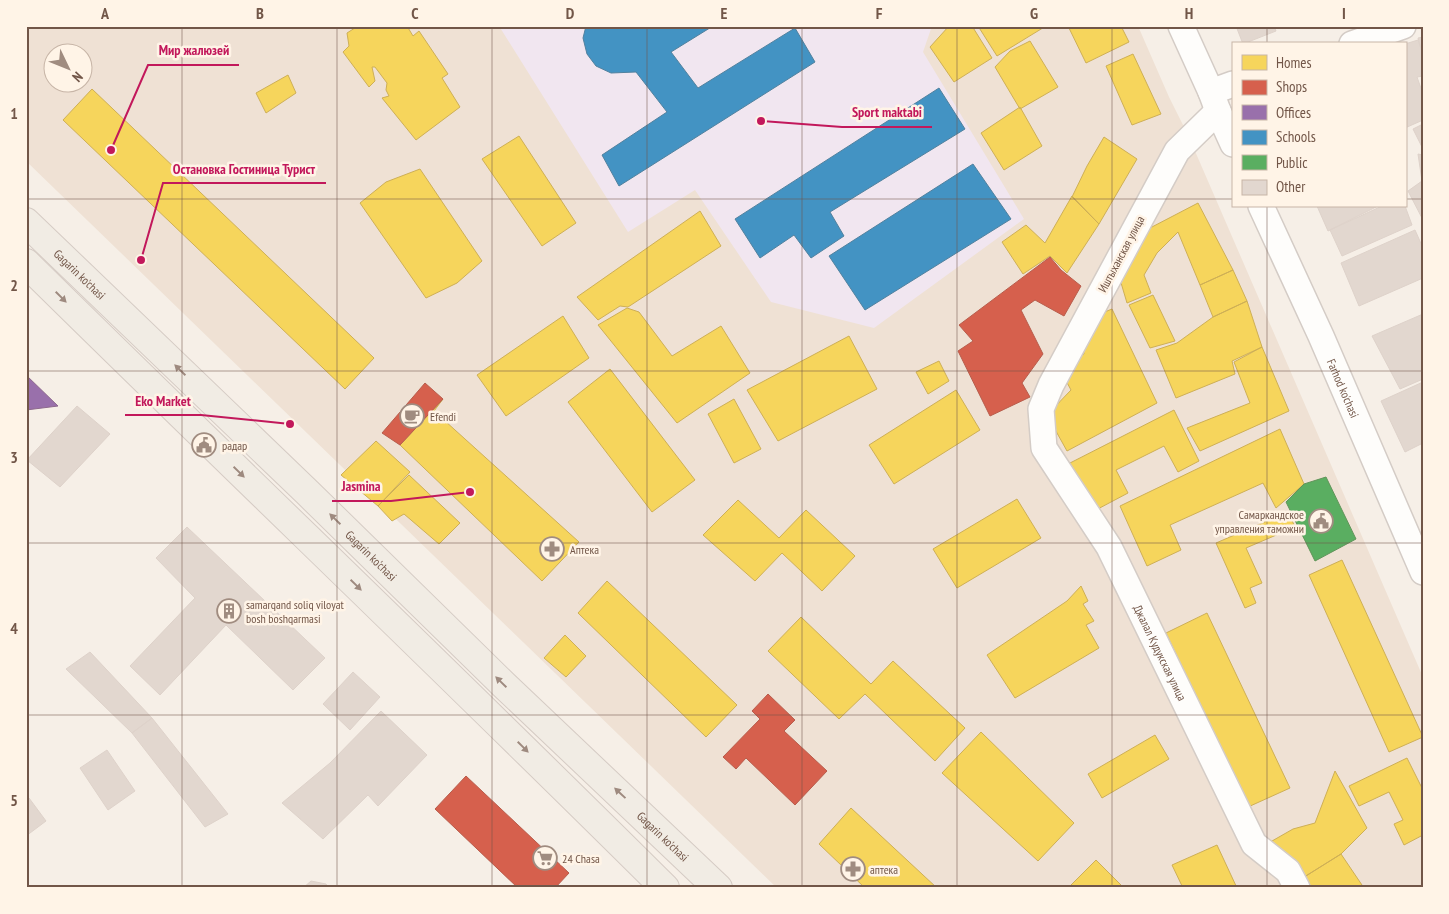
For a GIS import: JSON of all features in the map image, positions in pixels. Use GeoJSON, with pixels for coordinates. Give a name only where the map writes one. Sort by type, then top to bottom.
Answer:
{"type":"FeatureCollection","features":[{"type":"Feature","properties":{"kind":"main road","name":"Gagarin ko'chasi"},"geometry":{"type":"LineString","coordinates":[[26,222],[307,492],[504,685],[718,888]]}},
{"type":"Feature","properties":{"kind":"main road"},"geometry":{"type":"LineString","coordinates":[[26,263],[495,719],[665,888]]}},
{"type":"Feature","properties":{"kind":"street"},"geometry":{"type":"LineString","coordinates":[[1181,26],[1221,96],[1232,140]]}},
{"type":"Feature","properties":{"kind":"street"},"geometry":{"type":"LineString","coordinates":[[1358,42],[1403,26]]}},
{"type":"Feature","properties":{"kind":"street","name":"Иштыханская улица"},"geometry":{"type":"LineString","coordinates":[[1041,409],[1051,385],[1178,151],[1221,96]]}},
{"type":"Feature","properties":{"kind":"street","name":"Farhod ko'chasi"},"geometry":{"type":"LineString","coordinates":[[1262,208],[1321,336],[1423,572]]}},
{"type":"Feature","properties":{"kind":"street","name":"Джалал Кудукская улица"},"geometry":{"type":"LineString","coordinates":[[1041,409],[1044,448],[1109,547],[1254,844],[1288,871],[1297,888]]}},
{"type":"Feature","properties":{"kind":"shaded area"},"geometry":{"type":"Polygon","coordinates":[[[26,26],[1138,26],[1188,135],[1423,677],[1423,888],[777,888],[26,161],[26,26]]]}},
{"type":"Feature","properties":{"kind":"shaded area"},"geometry":{"type":"Polygon","coordinates":[[[499,26],[932,26],[923,52],[1024,219],[874,328],[771,302],[695,190],[628,232],[499,26]]]}},
{"type":"Feature","properties":{"kind":"building: Homes"},"geometry":{"type":"Polygon","coordinates":[[[358,26],[407,26],[413,36],[419,31],[448,74],[442,78],[460,107],[416,140],[382,98],[389,96],[386,90],[387,83],[375,67],[372,67],[375,81],[369,87],[343,52],[349,46],[347,33],[358,26]]]}},
{"type":"Feature","properties":{"kind":"building: Homes"},"geometry":{"type":"Polygon","coordinates":[[[949,26],[972,26],[992,58],[954,82],[930,47],[949,26]]]}},
{"type":"Feature","properties":{"kind":"building: Homes"},"geometry":{"type":"Polygon","coordinates":[[[978,26],[1046,26],[997,56],[978,26]]]}},
{"type":"Feature","properties":{"kind":"building: Homes"},"geometry":{"type":"Polygon","coordinates":[[[1068,26],[1121,26],[1129,42],[1086,63],[1068,26]]]}},
{"type":"Feature","properties":{"kind":"building: Homes"},"geometry":{"type":"Polygon","coordinates":[[[1030,41],[1058,87],[1020,109],[995,67],[1010,51],[1030,41]]]}},
{"type":"Feature","properties":{"kind":"building: Homes"},"geometry":{"type":"Polygon","coordinates":[[[1133,54],[1161,114],[1132,125],[1106,66],[1133,54]]]}},
{"type":"Feature","properties":{"kind":"building: Homes"},"geometry":{"type":"Polygon","coordinates":[[[288,75],[296,93],[266,113],[256,93],[288,75]]]}},
{"type":"Feature","properties":{"kind":"building: Homes"},"geometry":{"type":"Polygon","coordinates":[[[92,89],[374,358],[345,389],[63,120],[89,92],[92,92],[92,89]]]}},
{"type":"Feature","properties":{"kind":"building: Homes"},"geometry":{"type":"Polygon","coordinates":[[[1020,107],[1042,146],[1004,170],[981,133],[1020,107]]]}},
{"type":"Feature","properties":{"kind":"building: Homes"},"geometry":{"type":"Polygon","coordinates":[[[519,136],[576,223],[542,246],[482,159],[519,136]]]}},
{"type":"Feature","properties":{"kind":"building: Homes"},"geometry":{"type":"Polygon","coordinates":[[[1104,137],[1137,159],[1099,224],[1072,197],[1104,137]]]}},
{"type":"Feature","properties":{"kind":"building: Homes"},"geometry":{"type":"Polygon","coordinates":[[[420,169],[482,261],[457,283],[426,298],[360,203],[386,182],[420,169]]]}},
{"type":"Feature","properties":{"kind":"building: Homes"},"geometry":{"type":"Polygon","coordinates":[[[1072,196],[1099,224],[1067,273],[1050,256],[1023,274],[1002,242],[1026,225],[1045,243],[1072,196]]]}},
{"type":"Feature","properties":{"kind":"building: Homes"},"geometry":{"type":"Polygon","coordinates":[[[1198,203],[1233,270],[1200,285],[1178,232],[1157,253],[1144,275],[1151,293],[1127,303],[1119,276],[1135,247],[1150,228],[1198,203]]]}},
{"type":"Feature","properties":{"kind":"building: Homes"},"geometry":{"type":"Polygon","coordinates":[[[700,211],[721,246],[628,307],[620,306],[598,320],[577,297],[700,211]]]}},
{"type":"Feature","properties":{"kind":"building: Homes"},"geometry":{"type":"Polygon","coordinates":[[[1233,270],[1247,301],[1213,317],[1200,285],[1233,270]]]}},
{"type":"Feature","properties":{"kind":"building: Homes"},"geometry":{"type":"Polygon","coordinates":[[[1153,295],[1175,341],[1150,348],[1129,305],[1153,295]]]}},
{"type":"Feature","properties":{"kind":"building: Homes"},"geometry":{"type":"Polygon","coordinates":[[[1247,301],[1262,347],[1232,361],[1235,374],[1176,398],[1156,350],[1177,343],[1213,317],[1247,301]]]}},
{"type":"Feature","properties":{"kind":"building: Homes"},"geometry":{"type":"Polygon","coordinates":[[[627,308],[639,312],[672,356],[721,326],[750,373],[677,423],[598,325],[627,308]]]}},
{"type":"Feature","properties":{"kind":"building: Homes"},"geometry":{"type":"Polygon","coordinates":[[[1112,309],[1157,403],[1067,451],[1047,415],[1071,390],[1064,377],[1067,362],[1084,354],[1080,335],[1097,326],[1095,316],[1112,309]]]}},
{"type":"Feature","properties":{"kind":"building: Homes"},"geometry":{"type":"Polygon","coordinates":[[[563,316],[589,358],[506,416],[477,375],[563,316]]]}},
{"type":"Feature","properties":{"kind":"building: Homes"},"geometry":{"type":"Polygon","coordinates":[[[849,336],[877,389],[778,441],[747,390],[849,336]]]}},
{"type":"Feature","properties":{"kind":"building: Homes"},"geometry":{"type":"Polygon","coordinates":[[[1262,347],[1289,411],[1200,451],[1187,428],[1250,403],[1234,362],[1262,347]]]}},
{"type":"Feature","properties":{"kind":"building: Homes"},"geometry":{"type":"Polygon","coordinates":[[[939,361],[949,381],[928,394],[916,372],[939,361]]]}},
{"type":"Feature","properties":{"kind":"building: Homes"},"geometry":{"type":"Polygon","coordinates":[[[610,369],[695,480],[652,512],[568,402],[610,369]]]}},
{"type":"Feature","properties":{"kind":"building: Homes"},"geometry":{"type":"Polygon","coordinates":[[[956,390],[980,430],[894,484],[869,445],[956,390]]]}},
{"type":"Feature","properties":{"kind":"building: Homes"},"geometry":{"type":"Polygon","coordinates":[[[443,399],[434,411],[579,542],[542,581],[400,445],[443,399]]]}},
{"type":"Feature","properties":{"kind":"building: Homes"},"geometry":{"type":"Polygon","coordinates":[[[734,399],[761,449],[734,463],[708,414],[734,399]]]}},
{"type":"Feature","properties":{"kind":"building: Homes"},"geometry":{"type":"Polygon","coordinates":[[[1174,410],[1199,461],[1178,472],[1164,446],[1116,470],[1128,493],[1094,511],[1070,463],[1174,410]]]}},
{"type":"Feature","properties":{"kind":"building: Homes"},"geometry":{"type":"Polygon","coordinates":[[[1280,429],[1304,484],[1276,508],[1263,483],[1170,525],[1181,550],[1147,566],[1120,506],[1280,429]]]}},
{"type":"Feature","properties":{"kind":"building: Homes"},"geometry":{"type":"Polygon","coordinates":[[[376,441],[410,472],[378,506],[341,475],[376,441]]]}},
{"type":"Feature","properties":{"kind":"building: Homes"},"geometry":{"type":"Polygon","coordinates":[[[409,475],[460,523],[439,544],[404,514],[392,521],[378,506],[409,475]]]}},
{"type":"Feature","properties":{"kind":"building: Homes"},"geometry":{"type":"Polygon","coordinates":[[[1017,499],[1041,538],[957,588],[933,549],[1017,499]]]}},
{"type":"Feature","properties":{"kind":"building: Homes"},"geometry":{"type":"Polygon","coordinates":[[[738,500],[779,538],[806,510],[855,556],[822,591],[782,553],[755,581],[703,535],[738,500]]]}},
{"type":"Feature","properties":{"kind":"building: Homes"},"geometry":{"type":"Polygon","coordinates":[[[1288,512],[1295,527],[1246,548],[1262,583],[1250,588],[1256,603],[1245,608],[1216,543],[1288,512]]]}},
{"type":"Feature","properties":{"kind":"building: Homes"},"geometry":{"type":"Polygon","coordinates":[[[1342,560],[1423,737],[1389,752],[1309,575],[1342,560]]]}},
{"type":"Feature","properties":{"kind":"building: Homes"},"geometry":{"type":"Polygon","coordinates":[[[607,581],[737,705],[706,737],[578,613],[607,581]]]}},
{"type":"Feature","properties":{"kind":"building: Homes"},"geometry":{"type":"Polygon","coordinates":[[[1081,586],[1088,601],[1083,604],[1094,621],[1086,625],[1099,648],[1015,698],[987,655],[1067,601],[1081,586]]]}},
{"type":"Feature","properties":{"kind":"building: Homes"},"geometry":{"type":"Polygon","coordinates":[[[1207,613],[1290,788],[1248,807],[1166,633],[1207,613]]]}},
{"type":"Feature","properties":{"kind":"building: Homes"},"geometry":{"type":"Polygon","coordinates":[[[801,617],[871,684],[893,661],[965,728],[935,761],[865,694],[839,719],[768,651],[801,617]]]}},
{"type":"Feature","properties":{"kind":"building: Homes"},"geometry":{"type":"Polygon","coordinates":[[[565,635],[586,656],[566,677],[544,658],[565,635]]]}},
{"type":"Feature","properties":{"kind":"building: Homes"},"geometry":{"type":"Polygon","coordinates":[[[981,732],[1074,823],[1038,861],[942,773],[981,732]]]}},
{"type":"Feature","properties":{"kind":"building: Homes"},"geometry":{"type":"Polygon","coordinates":[[[1155,735],[1169,759],[1102,798],[1088,774],[1155,735]]]}},
{"type":"Feature","properties":{"kind":"building: Homes"},"geometry":{"type":"Polygon","coordinates":[[[1407,758],[1423,790],[1423,835],[1404,845],[1394,824],[1403,820],[1389,792],[1359,806],[1349,786],[1407,758]]]}},
{"type":"Feature","properties":{"kind":"building: Homes"},"geometry":{"type":"Polygon","coordinates":[[[1335,771],[1367,828],[1341,854],[1301,879],[1272,841],[1293,829],[1315,823],[1335,771]]]}},
{"type":"Feature","properties":{"kind":"building: Homes"},"geometry":{"type":"Polygon","coordinates":[[[851,808],[937,888],[865,888],[819,844],[851,808]]]}},
{"type":"Feature","properties":{"kind":"building: Homes"},"geometry":{"type":"Polygon","coordinates":[[[1217,845],[1237,888],[1183,888],[1172,865],[1217,845]]]}},
{"type":"Feature","properties":{"kind":"building: Homes"},"geometry":{"type":"Polygon","coordinates":[[[1341,854],[1364,888],[1307,888],[1301,879],[1341,854]]]}},
{"type":"Feature","properties":{"kind":"building: Homes"},"geometry":{"type":"Polygon","coordinates":[[[1096,860],[1124,888],[1068,888],[1096,860]]]}},
{"type":"Feature","properties":{"kind":"building: Shops"},"geometry":{"type":"Polygon","coordinates":[[[1050,257],[1061,270],[1081,286],[1064,316],[1035,300],[1021,310],[1043,354],[1022,383],[1030,397],[990,416],[958,351],[973,341],[959,325],[1050,257]]]}},
{"type":"Feature","properties":{"kind":"building: Shops","name":"Efendi"},"geometry":{"type":"Polygon","coordinates":[[[425,383],[443,399],[400,445],[382,433],[425,383]]]}},
{"type":"Feature","properties":{"kind":"building: Shops"},"geometry":{"type":"Polygon","coordinates":[[[768,694],[795,720],[784,731],[827,771],[795,805],[746,758],[736,769],[723,757],[760,719],[752,711],[768,694]]]}},
{"type":"Feature","properties":{"kind":"building: Shops"},"geometry":{"type":"Polygon","coordinates":[[[466,776],[569,873],[555,888],[518,888],[435,809],[466,776]]]}},
{"type":"Feature","properties":{"kind":"building: Offices"},"geometry":{"type":"Polygon","coordinates":[[[26,375],[58,406],[26,410],[26,375]]]}},
{"type":"Feature","properties":{"kind":"building: Schools"},"geometry":{"type":"Polygon","coordinates":[[[586,26],[713,26],[671,52],[698,88],[795,28],[815,62],[619,186],[602,155],[667,112],[636,72],[611,73],[596,66],[587,54],[583,38],[586,26]]]}},
{"type":"Feature","properties":{"kind":"building: Schools"},"geometry":{"type":"Polygon","coordinates":[[[939,88],[965,129],[830,212],[844,236],[811,258],[794,235],[760,258],[735,219],[939,88]]]}},
{"type":"Feature","properties":{"kind":"building: Schools"},"geometry":{"type":"Polygon","coordinates":[[[973,164],[1011,219],[865,310],[829,256],[973,164]]]}},
{"type":"Feature","properties":{"kind":"building: Public","name":"Самаркандское управления таможни"},"geometry":{"type":"Polygon","coordinates":[[[1326,477],[1356,539],[1315,561],[1286,502],[1304,484],[1326,477]]]}},
{"type":"Feature","properties":{"kind":"building: Other"},"geometry":{"type":"Polygon","coordinates":[[[1236,26],[1274,26],[1276,31],[1248,42],[1242,42],[1236,26]]]}},
{"type":"Feature","properties":{"kind":"building: Other"},"geometry":{"type":"Polygon","coordinates":[[[1423,37],[1423,55],[1418,38],[1423,37]]]}},
{"type":"Feature","properties":{"kind":"building: Other"},"geometry":{"type":"Polygon","coordinates":[[[1418,40],[1423,55],[1423,76],[1417,77],[1423,94],[1423,120],[1406,128],[1406,44],[1418,40]]]}},
{"type":"Feature","properties":{"kind":"building: Other"},"geometry":{"type":"Polygon","coordinates":[[[1423,124],[1423,149],[1413,129],[1423,124]]]}},
{"type":"Feature","properties":{"kind":"building: Other"},"geometry":{"type":"Polygon","coordinates":[[[1418,154],[1423,155],[1423,220],[1408,191],[1422,181],[1418,154]]]}},
{"type":"Feature","properties":{"kind":"building: Other"},"geometry":{"type":"Polygon","coordinates":[[[1318,208],[1374,208],[1328,231],[1318,208]]]}},
{"type":"Feature","properties":{"kind":"building: Other"},"geometry":{"type":"Polygon","coordinates":[[[1378,208],[1406,208],[1412,225],[1342,256],[1330,230],[1378,208]]]}},
{"type":"Feature","properties":{"kind":"building: Other"},"geometry":{"type":"Polygon","coordinates":[[[1415,230],[1423,248],[1423,278],[1359,306],[1341,263],[1415,230]]]}},
{"type":"Feature","properties":{"kind":"building: Other"},"geometry":{"type":"Polygon","coordinates":[[[1423,314],[1423,379],[1400,389],[1372,336],[1423,314]]]}},
{"type":"Feature","properties":{"kind":"building: Other"},"geometry":{"type":"Polygon","coordinates":[[[1423,382],[1423,443],[1405,452],[1381,401],[1423,382]]]}},
{"type":"Feature","properties":{"kind":"building: Other"},"geometry":{"type":"Polygon","coordinates":[[[77,406],[110,434],[60,487],[27,460],[77,406]]]}},
{"type":"Feature","properties":{"kind":"building: Other","name":"samarqand soliq viloyat bosh boshqarmasi"},"geometry":{"type":"Polygon","coordinates":[[[187,527],[325,658],[293,690],[226,625],[160,695],[130,666],[195,598],[156,558],[187,527]]]}},
{"type":"Feature","properties":{"kind":"building: Other"},"geometry":{"type":"Polygon","coordinates":[[[90,652],[152,718],[132,733],[66,669],[90,652]]]}},
{"type":"Feature","properties":{"kind":"building: Other"},"geometry":{"type":"Polygon","coordinates":[[[353,672],[380,697],[350,730],[323,704],[353,672]]]}},
{"type":"Feature","properties":{"kind":"building: Other"},"geometry":{"type":"Polygon","coordinates":[[[381,711],[427,755],[378,806],[368,795],[323,839],[282,803],[330,763],[381,711]]]}},
{"type":"Feature","properties":{"kind":"building: Other"},"geometry":{"type":"Polygon","coordinates":[[[152,718],[228,814],[205,827],[132,733],[152,718]]]}},
{"type":"Feature","properties":{"kind":"building: Other"},"geometry":{"type":"Polygon","coordinates":[[[107,750],[135,791],[108,810],[80,768],[107,750]]]}},
{"type":"Feature","properties":{"kind":"building: Other"},"geometry":{"type":"Polygon","coordinates":[[[29,798],[46,821],[26,836],[26,801],[29,798]]]}},
{"type":"Feature","properties":{"kind":"building: Other"},"geometry":{"type":"Polygon","coordinates":[[[311,881],[326,884],[329,888],[303,888],[311,881]]]}},
{"type":"Feature","properties":{"kind":"place","name":"Sport maktabi"},"geometry":{"type":"Point","coordinates":[761,121]}},
{"type":"Feature","properties":{"kind":"place","name":"Мир жалюзей"},"geometry":{"type":"Point","coordinates":[111,150]}},
{"type":"Feature","properties":{"kind":"place","name":"Остановка Гостиница Турист"},"geometry":{"type":"Point","coordinates":[141,260]}},
{"type":"Feature","properties":{"kind":"place","name":"Efendi"},"geometry":{"type":"Point","coordinates":[412,416]}},
{"type":"Feature","properties":{"kind":"place","name":"Eko Market"},"geometry":{"type":"Point","coordinates":[290,424]}},
{"type":"Feature","properties":{"kind":"place","name":"радар"},"geometry":{"type":"Point","coordinates":[204,445]}},
{"type":"Feature","properties":{"kind":"place","name":"Jasmina"},"geometry":{"type":"Point","coordinates":[470,492]}},
{"type":"Feature","properties":{"kind":"place","name":"Самаркандское управления таможни"},"geometry":{"type":"Point","coordinates":[1321,521]}},
{"type":"Feature","properties":{"kind":"place","name":"Аптека"},"geometry":{"type":"Point","coordinates":[552,549]}},
{"type":"Feature","properties":{"kind":"place","name":"samarqand soliq viloyat bosh boshqarmasi"},"geometry":{"type":"Point","coordinates":[229,611]}},
{"type":"Feature","properties":{"kind":"place","name":"24 Chasa"},"geometry":{"type":"Point","coordinates":[545,858]}},
{"type":"Feature","properties":{"kind":"place","name":"аптека"},"geometry":{"type":"Point","coordinates":[853,869]}}]}
